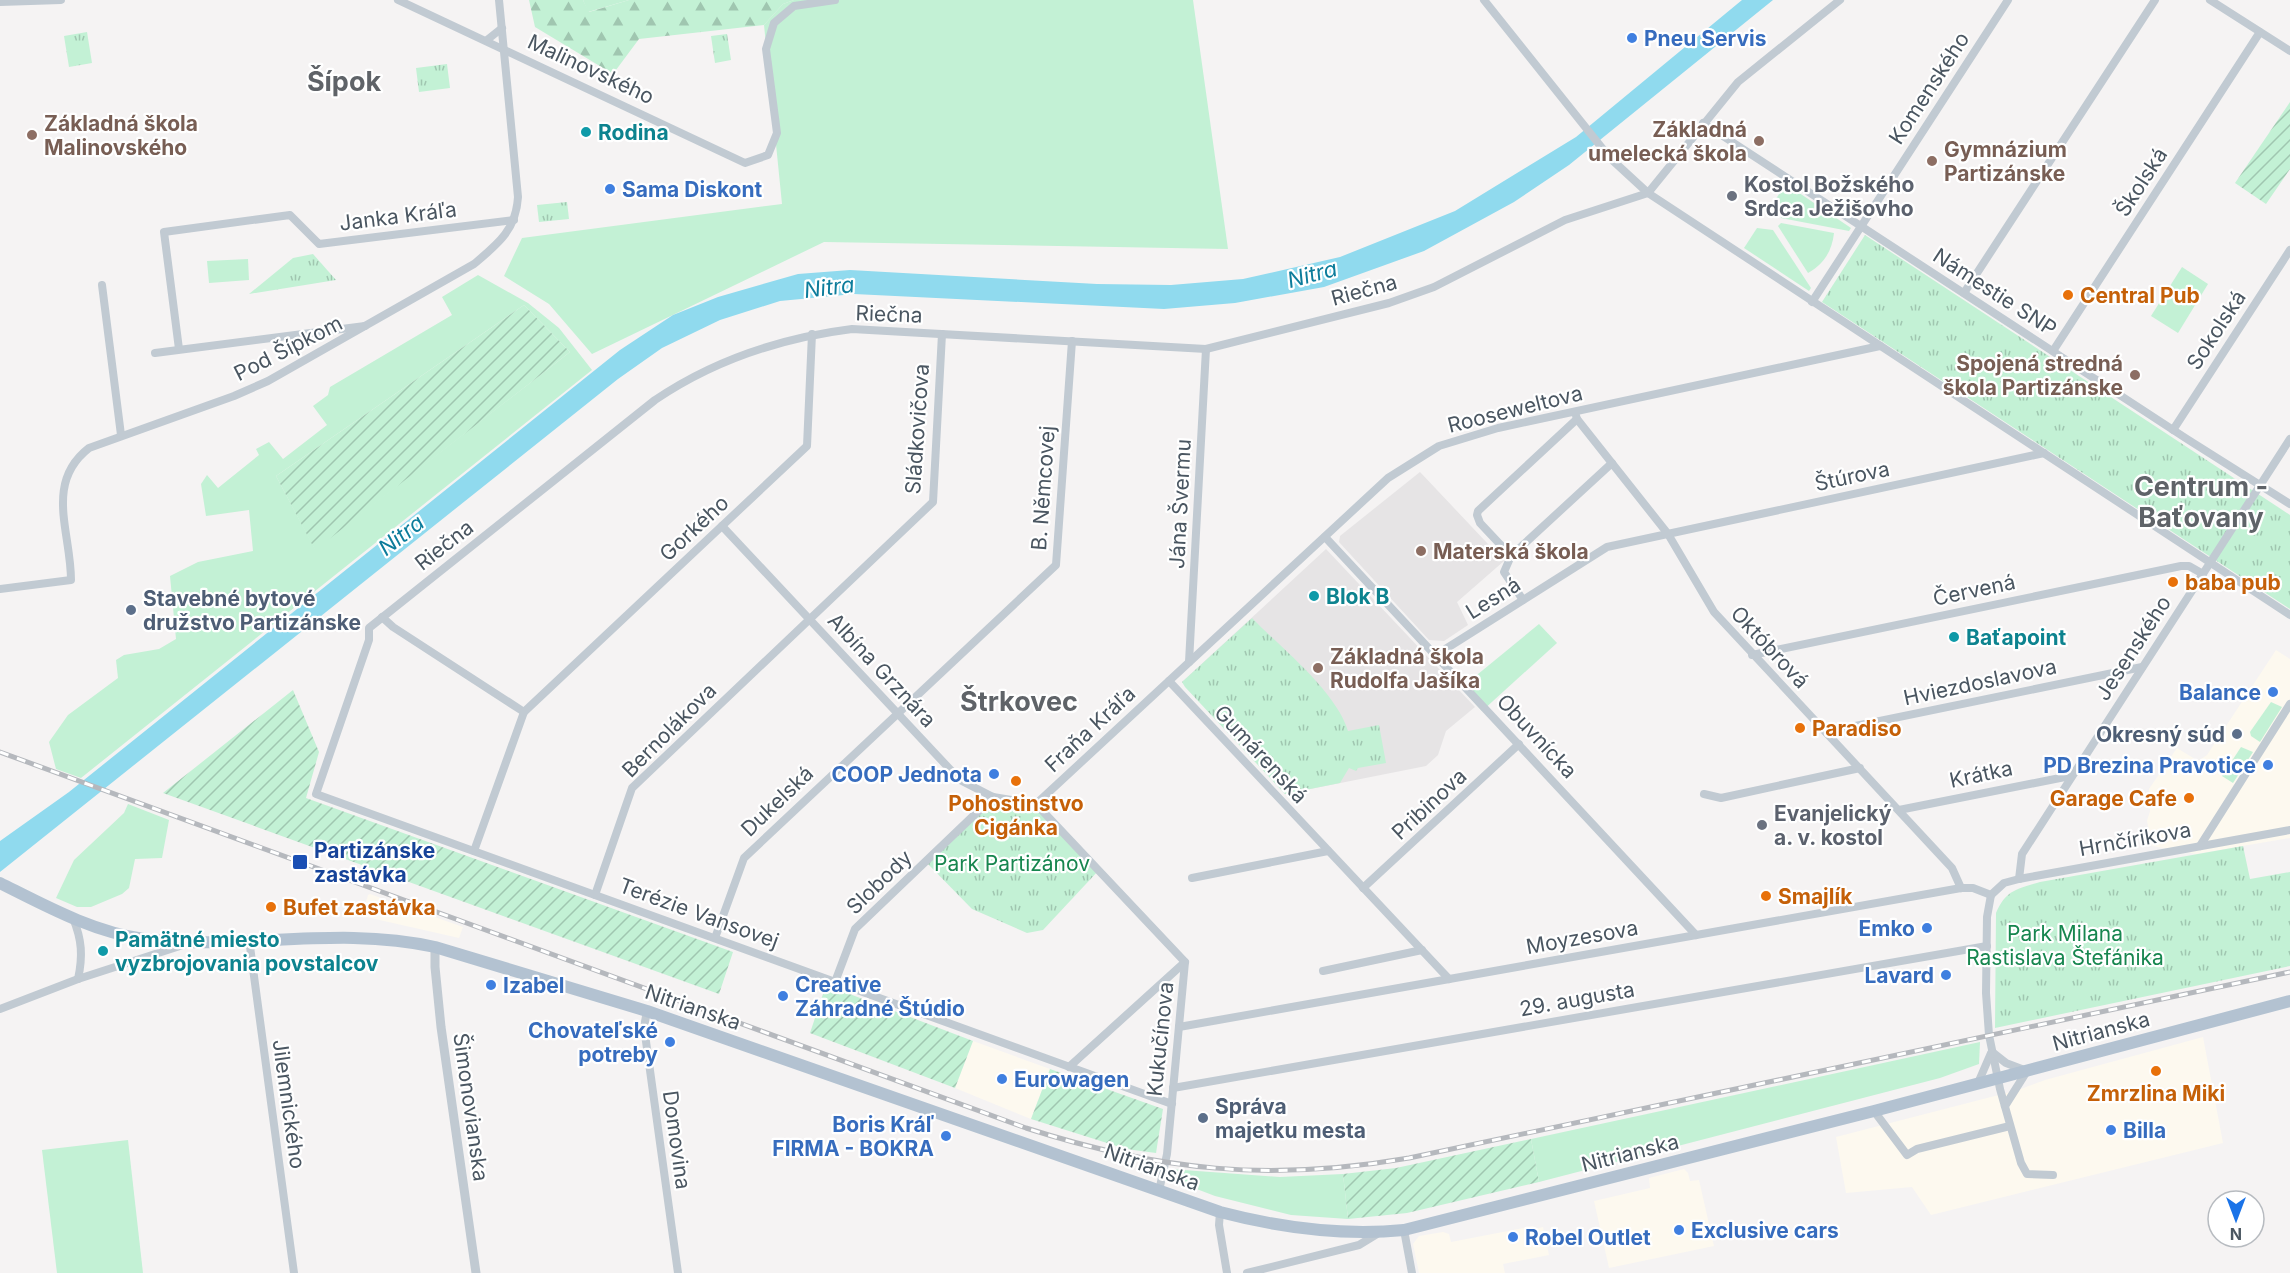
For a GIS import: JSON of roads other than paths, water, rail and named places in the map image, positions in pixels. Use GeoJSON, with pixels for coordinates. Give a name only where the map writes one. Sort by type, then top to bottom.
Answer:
{"type":"FeatureCollection","features":[{"type":"Feature","properties":{"kind":"main road","name":"Nitrianska"},"geometry":{"type":"LineString","coordinates":[[0,883],[72,918],[124,935],[192,942],[361,936],[404,940],[435,947],[646,1011],[1220,1212],[1266,1224],[1329,1232],[1378,1233],[1404,1230],[1998,1079],[2290,1001]]}},
{"type":"Feature","properties":{"kind":"street"},"geometry":{"type":"LineString","coordinates":[[0,2],[61,0]]}},
{"type":"Feature","properties":{"kind":"street","name":"Malinovského"},"geometry":{"type":"LineString","coordinates":[[398,0],[746,163],[768,155],[777,133],[766,48],[774,23],[794,6],[835,0]]}},
{"type":"Feature","properties":{"kind":"street","name":"Pod Šípkom"},"geometry":{"type":"LineString","coordinates":[[0,590],[71,580],[62,502],[66,477],[73,462],[89,448],[234,396],[369,325],[474,264],[501,241],[514,220],[518,196],[499,0]]}},
{"type":"Feature","properties":{"kind":"street"},"geometry":{"type":"LineString","coordinates":[[1484,0],[1610,159],[1648,193],[2290,615]]}},
{"type":"Feature","properties":{"kind":"street"},"geometry":{"type":"LineString","coordinates":[[1648,193],[1738,82],[1840,0]]}},
{"type":"Feature","properties":{"kind":"street","name":"Komenského"},"geometry":{"type":"LineString","coordinates":[[1861,225],[2008,0]]}},
{"type":"Feature","properties":{"kind":"street"},"geometry":{"type":"LineString","coordinates":[[1964,293],[2155,0]]}},
{"type":"Feature","properties":{"kind":"street"},"geometry":{"type":"LineString","coordinates":[[2211,0],[2290,51]]}},
{"type":"Feature","properties":{"kind":"street"},"geometry":{"type":"LineString","coordinates":[[487,40],[502,28]]}},
{"type":"Feature","properties":{"kind":"street","name":"Školská"},"geometry":{"type":"LineString","coordinates":[[2053,351],[2260,32]]}},
{"type":"Feature","properties":{"kind":"street","name":"Námestie SNP"},"geometry":{"type":"LineString","coordinates":[[1703,123],[2290,504]]}},
{"type":"Feature","properties":{"kind":"street","name":"Riečna"},"geometry":{"type":"LineString","coordinates":[[316,794],[369,640],[369,628],[675,387],[739,355],[812,334],[852,329],[1206,349],[1389,303],[1434,288],[1565,220],[1648,193]]}},
{"type":"Feature","properties":{"kind":"street","name":"Janka Kráľa"},"geometry":{"type":"LineString","coordinates":[[179,349],[164,232],[290,215],[319,244],[514,220]]}},
{"type":"Feature","properties":{"kind":"street"},"geometry":{"type":"LineString","coordinates":[[1812,302],[1861,225]]}},
{"type":"Feature","properties":{"kind":"street","name":"Sokolská"},"geometry":{"type":"LineString","coordinates":[[2173,430],[2290,250]]}},
{"type":"Feature","properties":{"kind":"street"},"geometry":{"type":"LineString","coordinates":[[102,285],[121,435]]}},
{"type":"Feature","properties":{"kind":"street"},"geometry":{"type":"LineString","coordinates":[[155,353],[369,325]]}},
{"type":"Feature","properties":{"kind":"street","name":"Gorkého"},"geometry":{"type":"LineString","coordinates":[[474,851],[524,712],[807,446],[812,334]]}},
{"type":"Feature","properties":{"kind":"street","name":"Sládkovičova"},"geometry":{"type":"LineString","coordinates":[[810,619],[933,502],[942,334]]}},
{"type":"Feature","properties":{"kind":"street","name":"B. Němcovej"},"geometry":{"type":"LineString","coordinates":[[897,712],[1056,565],[1072,341]]}},
{"type":"Feature","properties":{"kind":"street","name":"Rooseweltova"},"geometry":{"type":"LineString","coordinates":[[1169,681],[1388,478],[1439,446],[1498,428],[1576,415],[1880,346]]}},
{"type":"Feature","properties":{"kind":"street","name":"Jána Švermu"},"geometry":{"type":"LineString","coordinates":[[1189,662],[1206,349]]}},
{"type":"Feature","properties":{"kind":"street"},"geometry":{"type":"LineString","coordinates":[[1511,556],[1480,523],[1477,515],[1479,510],[1576,415]]}},
{"type":"Feature","properties":{"kind":"street","name":"Októbrová"},"geometry":{"type":"LineString","coordinates":[[1576,415],[1668,534],[1714,612],[1953,870],[1961,888]]}},
{"type":"Feature","properties":{"kind":"street"},"geometry":{"type":"LineString","coordinates":[[2210,563],[2290,439]]}},
{"type":"Feature","properties":{"kind":"street","name":"Štúrova"},"geometry":{"type":"LineString","coordinates":[[1668,534],[2044,453]]}},
{"type":"Feature","properties":{"kind":"street"},"geometry":{"type":"LineString","coordinates":[[1523,600],[1504,572],[1511,556],[1612,463]]}},
{"type":"Feature","properties":{"kind":"street","name":"Albína Grznára"},"geometry":{"type":"LineString","coordinates":[[723,526],[960,780],[993,797],[1036,804]]}},
{"type":"Feature","properties":{"kind":"street","name":"Lesná"},"geometry":{"type":"LineString","coordinates":[[1436,655],[1607,547],[1668,534]]}},
{"type":"Feature","properties":{"kind":"street","name":"Obuvnícka"},"geometry":{"type":"LineString","coordinates":[[1325,537],[1696,935]]}},
{"type":"Feature","properties":{"kind":"street","name":"Jesenského"},"geometry":{"type":"LineString","coordinates":[[2019,879],[2022,854],[2070,776],[2210,563]]}},
{"type":"Feature","properties":{"kind":"street","name":"Červená"},"geometry":{"type":"LineString","coordinates":[[1752,655],[2181,566],[2189,566],[2203,574]]}},
{"type":"Feature","properties":{"kind":"street"},"geometry":{"type":"LineString","coordinates":[[382,617],[393,627],[524,712]]}},
{"type":"Feature","properties":{"kind":"street","name":"Bernolákova"},"geometry":{"type":"LineString","coordinates":[[595,895],[632,788],[810,619]]}},
{"type":"Feature","properties":{"kind":"street","name":"Hviezdoslavova"},"geometry":{"type":"LineString","coordinates":[[1826,732],[2142,667]]}},
{"type":"Feature","properties":{"kind":"street","name":"Fraňa Kráľa"},"geometry":{"type":"LineString","coordinates":[[1036,804],[1169,681]]}},
{"type":"Feature","properties":{"kind":"street","name":"Gumárenská"},"geometry":{"type":"LineString","coordinates":[[1169,681],[1449,979]]}},
{"type":"Feature","properties":{"kind":"street"},"geometry":{"type":"LineString","coordinates":[[2200,846],[2290,704]]}},
{"type":"Feature","properties":{"kind":"street","name":"Dukelská"},"geometry":{"type":"LineString","coordinates":[[715,938],[744,858],[897,712]]}},
{"type":"Feature","properties":{"kind":"street","name":"Pribinova"},"geometry":{"type":"LineString","coordinates":[[1364,888],[1519,744]]}},
{"type":"Feature","properties":{"kind":"street"},"geometry":{"type":"LineString","coordinates":[[1704,794],[1721,798],[1860,768]]}},
{"type":"Feature","properties":{"kind":"street","name":"Krátka"},"geometry":{"type":"LineString","coordinates":[[1899,810],[2070,776]]}},
{"type":"Feature","properties":{"kind":"street","name":"Terézie Vansovej"},"geometry":{"type":"LineString","coordinates":[[316,794],[1172,1104]]}},
{"type":"Feature","properties":{"kind":"street","name":"Slobody"},"geometry":{"type":"LineString","coordinates":[[835,982],[855,929],[993,797]]}},
{"type":"Feature","properties":{"kind":"street","name":"Kukučínova"},"geometry":{"type":"LineString","coordinates":[[1036,804],[1185,962],[1167,1154],[1159,1191]]}},
{"type":"Feature","properties":{"kind":"street","name":"Hrnčírikova"},"geometry":{"type":"LineString","coordinates":[[1991,895],[2004,883],[2019,879],[2290,830]]}},
{"type":"Feature","properties":{"kind":"street"},"geometry":{"type":"LineString","coordinates":[[1192,878],[1328,851]]}},
{"type":"Feature","properties":{"kind":"street","name":"Moyzesova"},"geometry":{"type":"LineString","coordinates":[[1179,1028],[1961,888],[1973,888],[1991,895]]}},
{"type":"Feature","properties":{"kind":"street"},"geometry":{"type":"LineString","coordinates":[[1991,895],[1987,917],[1986,993],[1992,1052],[2010,1126],[2027,1174],[2053,1175]]}},
{"type":"Feature","properties":{"kind":"street"},"geometry":{"type":"LineString","coordinates":[[72,918],[81,938],[83,959],[78,979]]}},
{"type":"Feature","properties":{"kind":"street","name":"Jilemnického"},"geometry":{"type":"LineString","coordinates":[[249,939],[294,1273]]}},
{"type":"Feature","properties":{"kind":"street"},"geometry":{"type":"LineString","coordinates":[[0,1009],[78,979],[192,942]]}},
{"type":"Feature","properties":{"kind":"street","name":"29. augusta"},"geometry":{"type":"LineString","coordinates":[[1173,1088],[1987,946]]}},
{"type":"Feature","properties":{"kind":"street","name":"Šimonovianska"},"geometry":{"type":"LineString","coordinates":[[435,947],[441,1027],[476,1273]]}},
{"type":"Feature","properties":{"kind":"street"},"geometry":{"type":"LineString","coordinates":[[1323,971],[1422,950]]}},
{"type":"Feature","properties":{"kind":"street"},"geometry":{"type":"LineString","coordinates":[[1069,1066],[1185,962]]}},
{"type":"Feature","properties":{"kind":"street","name":"Domovina"},"geometry":{"type":"LineString","coordinates":[[646,1011],[644,1028],[678,1273]]}},
{"type":"Feature","properties":{"kind":"street"},"geometry":{"type":"LineString","coordinates":[[1992,1052],[2006,1064],[2026,1071],[2005,1106]]}},
{"type":"Feature","properties":{"kind":"street"},"geometry":{"type":"LineString","coordinates":[[1977,1084],[1992,1052]]}},
{"type":"Feature","properties":{"kind":"street"},"geometry":{"type":"LineString","coordinates":[[1874,1111],[1907,1155],[1917,1149],[2010,1126]]}},
{"type":"Feature","properties":{"kind":"street"},"geometry":{"type":"LineString","coordinates":[[1220,1212],[1219,1225],[1227,1273]]}},
{"type":"Feature","properties":{"kind":"street"},"geometry":{"type":"LineString","coordinates":[[1404,1230],[1412,1273]]}},
{"type":"Feature","properties":{"kind":"street"},"geometry":{"type":"LineString","coordinates":[[1247,1273],[1359,1245],[1378,1233]]}},
{"type":"Feature","properties":{"kind":"water","name":"Nitra"},"geometry":{"type":"Polygon","coordinates":[[[1742,0],[1773,0],[1569,165],[1514,202],[1424,251],[1324,287],[1235,303],[1164,309],[854,294],[780,301],[720,320],[662,348],[618,379],[0,872],[0,841],[69,792],[620,350],[673,315],[718,297],[798,274],[850,270],[1097,284],[1171,285],[1243,279],[1340,257],[1455,211],[1576,137],[1742,0]]]}},
{"type":"Feature","properties":{"kind":"railway"},"geometry":{"type":"LineString","coordinates":[[0,752],[1026,1128],[1075,1143],[1123,1154],[1169,1163],[1216,1168],[1309,1169],[1409,1158],[2290,972]]}},
{"type":"Feature","properties":{"kind":"place","name":"Pneu Servis"},"geometry":{"type":"Point","coordinates":[1632,38]}},
{"type":"Feature","properties":{"kind":"place","name":"Rodina"},"geometry":{"type":"Point","coordinates":[586,132]}},
{"type":"Feature","properties":{"kind":"place","name":"Základná škola Malinovského"},"geometry":{"type":"Point","coordinates":[32,135]}},
{"type":"Feature","properties":{"kind":"place","name":"Základná umelecká škola"},"geometry":{"type":"Point","coordinates":[1759,141]}},
{"type":"Feature","properties":{"kind":"place","name":"Gymnázium Partizánske"},"geometry":{"type":"Point","coordinates":[1932,161]}},
{"type":"Feature","properties":{"kind":"place","name":"Sama Diskont"},"geometry":{"type":"Point","coordinates":[610,189]}},
{"type":"Feature","properties":{"kind":"place","name":"Kostol Božského Srdca Ježišovho"},"geometry":{"type":"Point","coordinates":[1732,196]}},
{"type":"Feature","properties":{"kind":"place","name":"Central Pub"},"geometry":{"type":"Point","coordinates":[2068,295]}},
{"type":"Feature","properties":{"kind":"place","name":"Spojená stredná škola Partizánske"},"geometry":{"type":"Point","coordinates":[2135,375]}},
{"type":"Feature","properties":{"kind":"place","name":"Materská škola"},"geometry":{"type":"Point","coordinates":[1421,551]}},
{"type":"Feature","properties":{"kind":"place","name":"baba pub"},"geometry":{"type":"Point","coordinates":[2173,582]}},
{"type":"Feature","properties":{"kind":"place","name":"Blok B"},"geometry":{"type":"Point","coordinates":[1314,596]}},
{"type":"Feature","properties":{"kind":"place","name":"Stavebné bytové družstvo Partizánske"},"geometry":{"type":"Point","coordinates":[131,610]}},
{"type":"Feature","properties":{"kind":"place","name":"Baťapoint"},"geometry":{"type":"Point","coordinates":[1954,637]}},
{"type":"Feature","properties":{"kind":"place","name":"Základná škola Rudolfa Jašíka"},"geometry":{"type":"Point","coordinates":[1318,668]}},
{"type":"Feature","properties":{"kind":"place","name":"Balance"},"geometry":{"type":"Point","coordinates":[2273,692]}},
{"type":"Feature","properties":{"kind":"place","name":"Paradiso"},"geometry":{"type":"Point","coordinates":[1800,728]}},
{"type":"Feature","properties":{"kind":"place","name":"Okresný súd"},"geometry":{"type":"Point","coordinates":[2237,734]}},
{"type":"Feature","properties":{"kind":"place","name":"PD Brezina Pravotice"},"geometry":{"type":"Point","coordinates":[2268,765]}},
{"type":"Feature","properties":{"kind":"place","name":"COOP Jednota"},"geometry":{"type":"Point","coordinates":[994,774]}},
{"type":"Feature","properties":{"kind":"place","name":"Pohostinstvo Cigánka"},"geometry":{"type":"Point","coordinates":[1016,781]}},
{"type":"Feature","properties":{"kind":"place","name":"Garage Cafe"},"geometry":{"type":"Point","coordinates":[2189,798]}},
{"type":"Feature","properties":{"kind":"place","name":"Evanjelický a. v. kostol"},"geometry":{"type":"Point","coordinates":[1762,825]}},
{"type":"Feature","properties":{"kind":"place","name":"Partizánske zastávka"},"geometry":{"type":"Point","coordinates":[300,862]}},
{"type":"Feature","properties":{"kind":"place","name":"Smajlík"},"geometry":{"type":"Point","coordinates":[1766,896]}},
{"type":"Feature","properties":{"kind":"place","name":"Bufet zastávka"},"geometry":{"type":"Point","coordinates":[271,907]}},
{"type":"Feature","properties":{"kind":"place","name":"Emko"},"geometry":{"type":"Point","coordinates":[1927,928]}},
{"type":"Feature","properties":{"kind":"place","name":"Pamätné miesto vyzbrojovania povstalcov"},"geometry":{"type":"Point","coordinates":[103,951]}},
{"type":"Feature","properties":{"kind":"place","name":"Lavard"},"geometry":{"type":"Point","coordinates":[1946,975]}},
{"type":"Feature","properties":{"kind":"place","name":"Izabel"},"geometry":{"type":"Point","coordinates":[491,985]}},
{"type":"Feature","properties":{"kind":"place","name":"Creative Záhradné Štúdio"},"geometry":{"type":"Point","coordinates":[783,996]}},
{"type":"Feature","properties":{"kind":"place","name":"Chovateľské potreby"},"geometry":{"type":"Point","coordinates":[670,1042]}},
{"type":"Feature","properties":{"kind":"place","name":"Zmrzlina Miki"},"geometry":{"type":"Point","coordinates":[2156,1071]}},
{"type":"Feature","properties":{"kind":"place","name":"Eurowagen"},"geometry":{"type":"Point","coordinates":[1002,1079]}},
{"type":"Feature","properties":{"kind":"place","name":"Správa majetku mesta"},"geometry":{"type":"Point","coordinates":[1203,1118]}},
{"type":"Feature","properties":{"kind":"place","name":"Billa"},"geometry":{"type":"Point","coordinates":[2111,1130]}},
{"type":"Feature","properties":{"kind":"place","name":"Boris Kráľ FIRMA - BOKRA"},"geometry":{"type":"Point","coordinates":[946,1136]}},
{"type":"Feature","properties":{"kind":"place","name":"Exclusive cars"},"geometry":{"type":"Point","coordinates":[1679,1230]}},
{"type":"Feature","properties":{"kind":"place","name":"Robel Outlet"},"geometry":{"type":"Point","coordinates":[1513,1237]}},
{"type":"Feature","properties":{"kind":"district","name":"Šípok"},"geometry":{"type":"Point","coordinates":[344,81]}},
{"type":"Feature","properties":{"kind":"district","name":"Centrum - Baťovany"},"geometry":{"type":"Point","coordinates":[2201,502]}},
{"type":"Feature","properties":{"kind":"district","name":"Štrkovec"},"geometry":{"type":"Point","coordinates":[1019,701]}},
{"type":"Feature","properties":{"kind":"park label","name":"Park Partizánov"},"geometry":{"type":"Point","coordinates":[1012,863]}},
{"type":"Feature","properties":{"kind":"park label","name":"Park Milana Rastislava Štefánika"},"geometry":{"type":"Point","coordinates":[2065,945]}}]}
